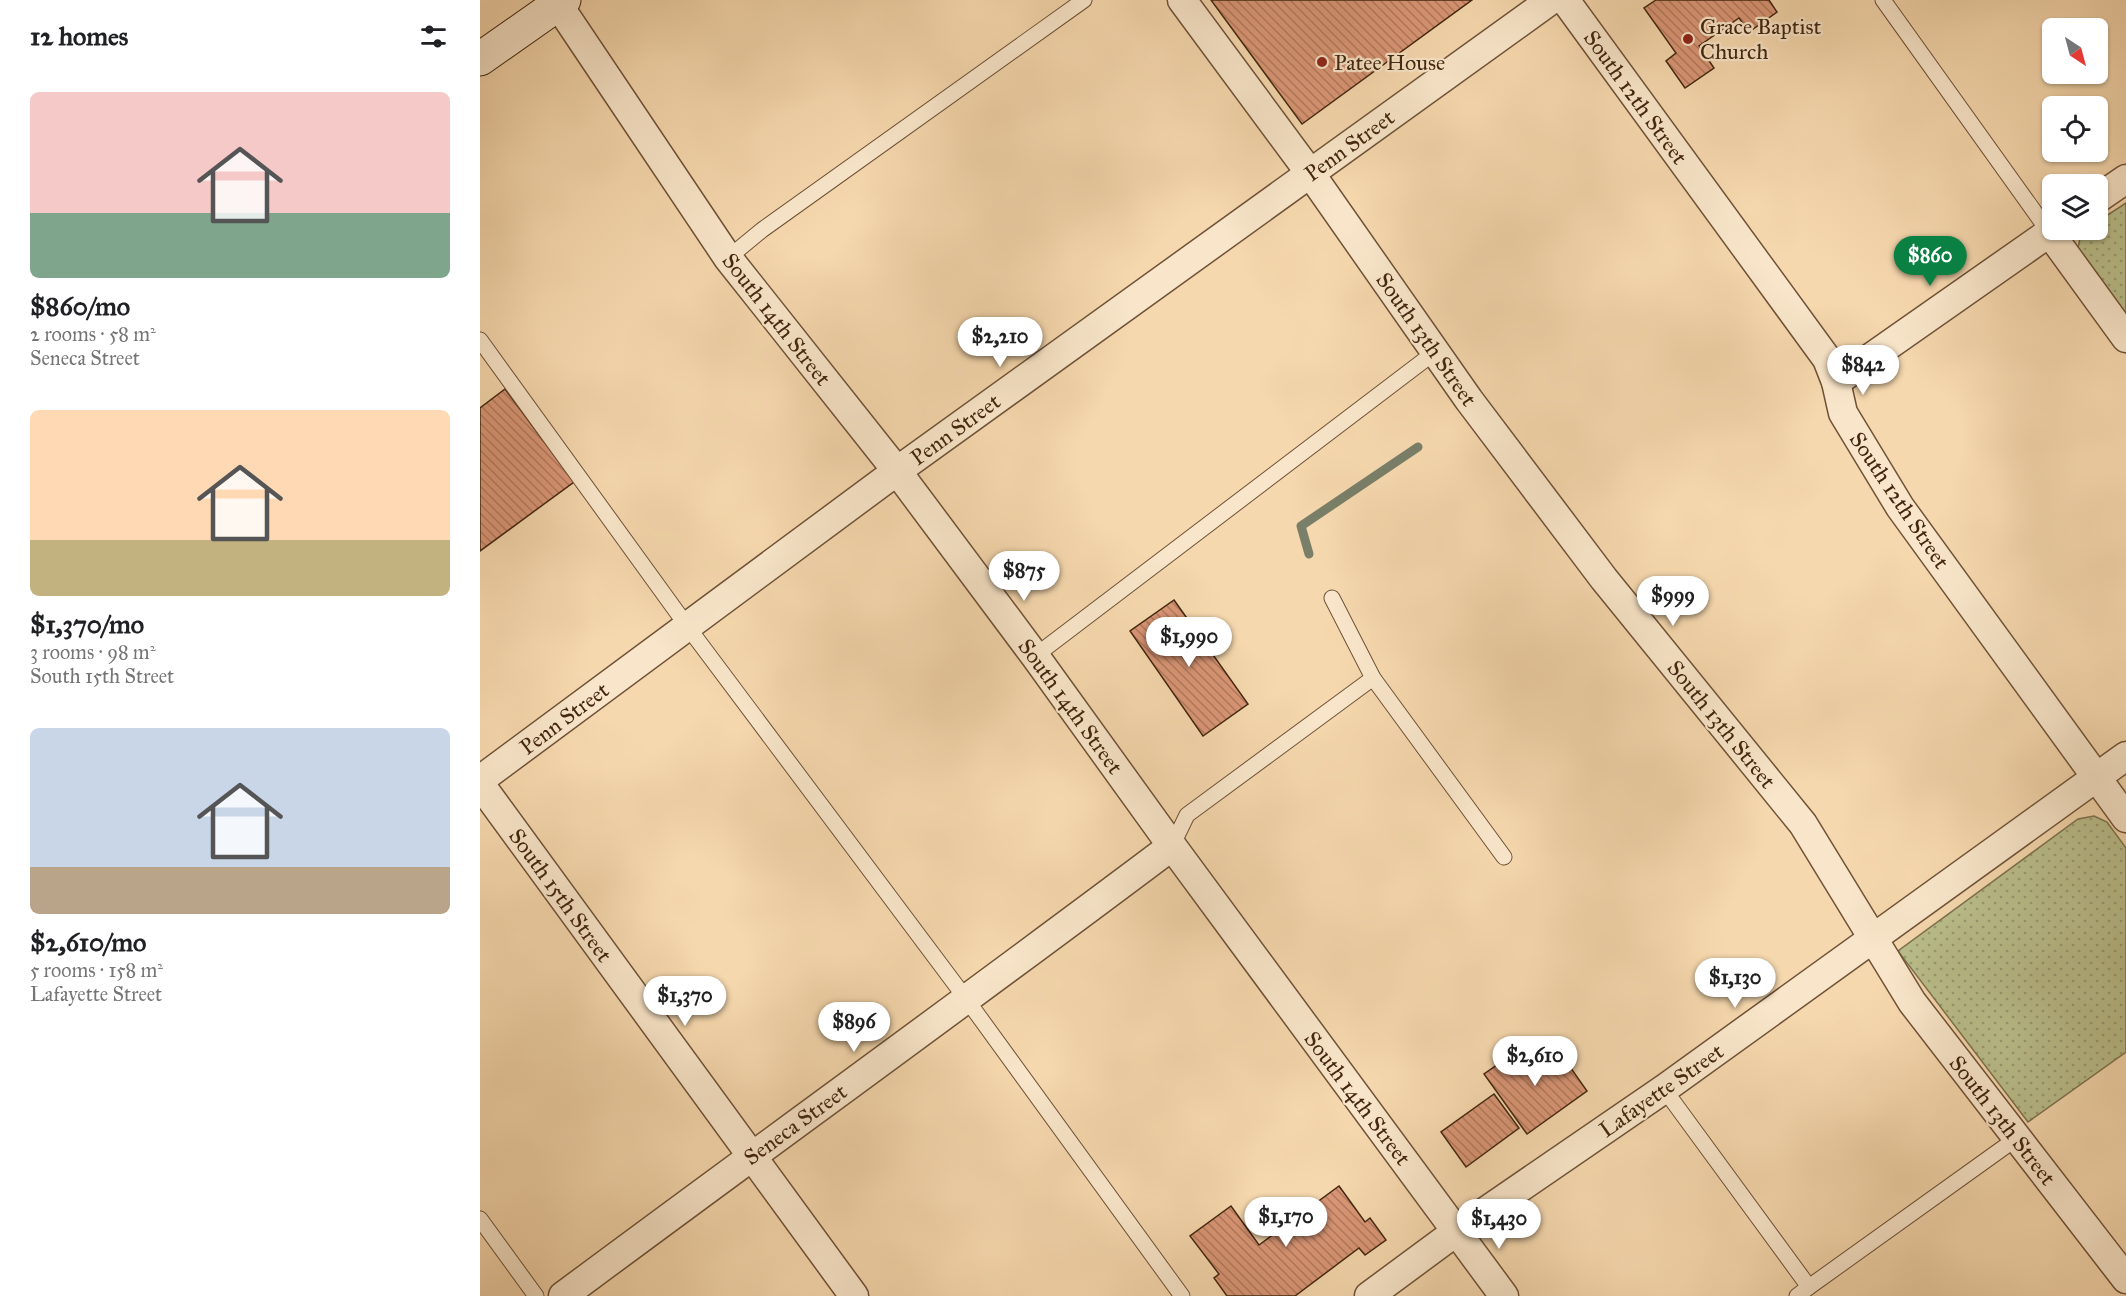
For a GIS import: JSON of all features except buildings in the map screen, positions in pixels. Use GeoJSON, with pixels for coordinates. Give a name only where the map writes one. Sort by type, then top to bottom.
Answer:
{"type":"FeatureCollection","features":[{"type":"Feature","properties":{"kind":"main road"},"geometry":{"type":"LineString","coordinates":[[480,59],[559,1]]}},
{"type":"Feature","properties":{"kind":"street","name":"South 13th Street"},"geometry":{"type":"LineString","coordinates":[[1182,0],[1310,172],[1435,352],[1604,579],[1803,824],[1912,1002],[2126,1280]]}},
{"type":"Feature","properties":{"kind":"street","name":"Penn Street"},"geometry":{"type":"LineString","coordinates":[[480,782],[897,471],[1551,0]]}},
{"type":"Feature","properties":{"kind":"street","name":"South 12th Street"},"geometry":{"type":"LineString","coordinates":[[1565,0],[1827,359],[1836,382],[1843,413],[1900,507],[2126,818]]}},
{"type":"Feature","properties":{"kind":"street","name":"South 14th Street"},"geometry":{"type":"LineString","coordinates":[[559,1],[728,258],[897,471],[1504,1296]]}},
{"type":"Feature","properties":{"kind":"street"},"geometry":{"type":"LineString","coordinates":[[2108,191],[2126,179]]}},
{"type":"Feature","properties":{"kind":"street"},"geometry":{"type":"LineString","coordinates":[[1836,382],[2042,237]]}},
{"type":"Feature","properties":{"kind":"street"},"geometry":{"type":"LineString","coordinates":[[2057,240],[2126,338]]}},
{"type":"Feature","properties":{"kind":"street","name":"Lafayette Street"},"geometry":{"type":"LineString","coordinates":[[1369,1296],[1457,1231],[1664,1089],[2126,756]]}},
{"type":"Feature","properties":{"kind":"street","name":"South 15th Street"},"geometry":{"type":"LineString","coordinates":[[480,782],[854,1296]]}},
{"type":"Feature","properties":{"kind":"street","name":"Seneca Street"},"geometry":{"type":"LineString","coordinates":[[563,1296],[751,1156],[967,1000],[1172,846]]}},
{"type":"Feature","properties":{"kind":"lane"},"geometry":{"type":"LineString","coordinates":[[728,258],[762,230],[1084,0]]}},
{"type":"Feature","properties":{"kind":"lane"},"geometry":{"type":"LineString","coordinates":[[1883,0],[2042,219]]}},
{"type":"Feature","properties":{"kind":"lane"},"geometry":{"type":"LineString","coordinates":[[480,340],[687,626],[967,1000],[1182,1296]]}},
{"type":"Feature","properties":{"kind":"lane"},"geometry":{"type":"LineString","coordinates":[[1035,656],[1435,352]]}},
{"type":"Feature","properties":{"kind":"lane"},"geometry":{"type":"LineString","coordinates":[[1332,598],[1373,678],[1504,857]]}},
{"type":"Feature","properties":{"kind":"lane"},"geometry":{"type":"LineString","coordinates":[[1172,846],[1187,815],[1373,678]]}},
{"type":"Feature","properties":{"kind":"lane"},"geometry":{"type":"LineString","coordinates":[[1664,1089],[1803,1291],[2018,1138]]}},
{"type":"Feature","properties":{"kind":"lane"},"geometry":{"type":"LineString","coordinates":[[480,1219],[536,1296]]}},
{"type":"Feature","properties":{"kind":"green space"},"geometry":{"type":"Polygon","coordinates":[[[2126,203],[2126,316],[2078,248],[2080,240],[2108,240],[2108,215],[2126,203]]]}},
{"type":"Feature","properties":{"kind":"green space"},"geometry":{"type":"Polygon","coordinates":[[[2094,816],[2107,822],[2126,848],[2126,1052],[2028,1122],[1898,951],[2078,819],[2094,816]]]}},
{"type":"Feature","properties":{"kind":"waterway"},"geometry":{"type":"LineString","coordinates":[[1309,554],[1301,526],[1418,447]]}},
{"type":"Feature","properties":{"kind":"place","name":"Grace Baptist Church"},"geometry":{"type":"Point","coordinates":[1688,39]}},
{"type":"Feature","properties":{"kind":"place","name":"Patee House"},"geometry":{"type":"Point","coordinates":[1322,62]}}]}
